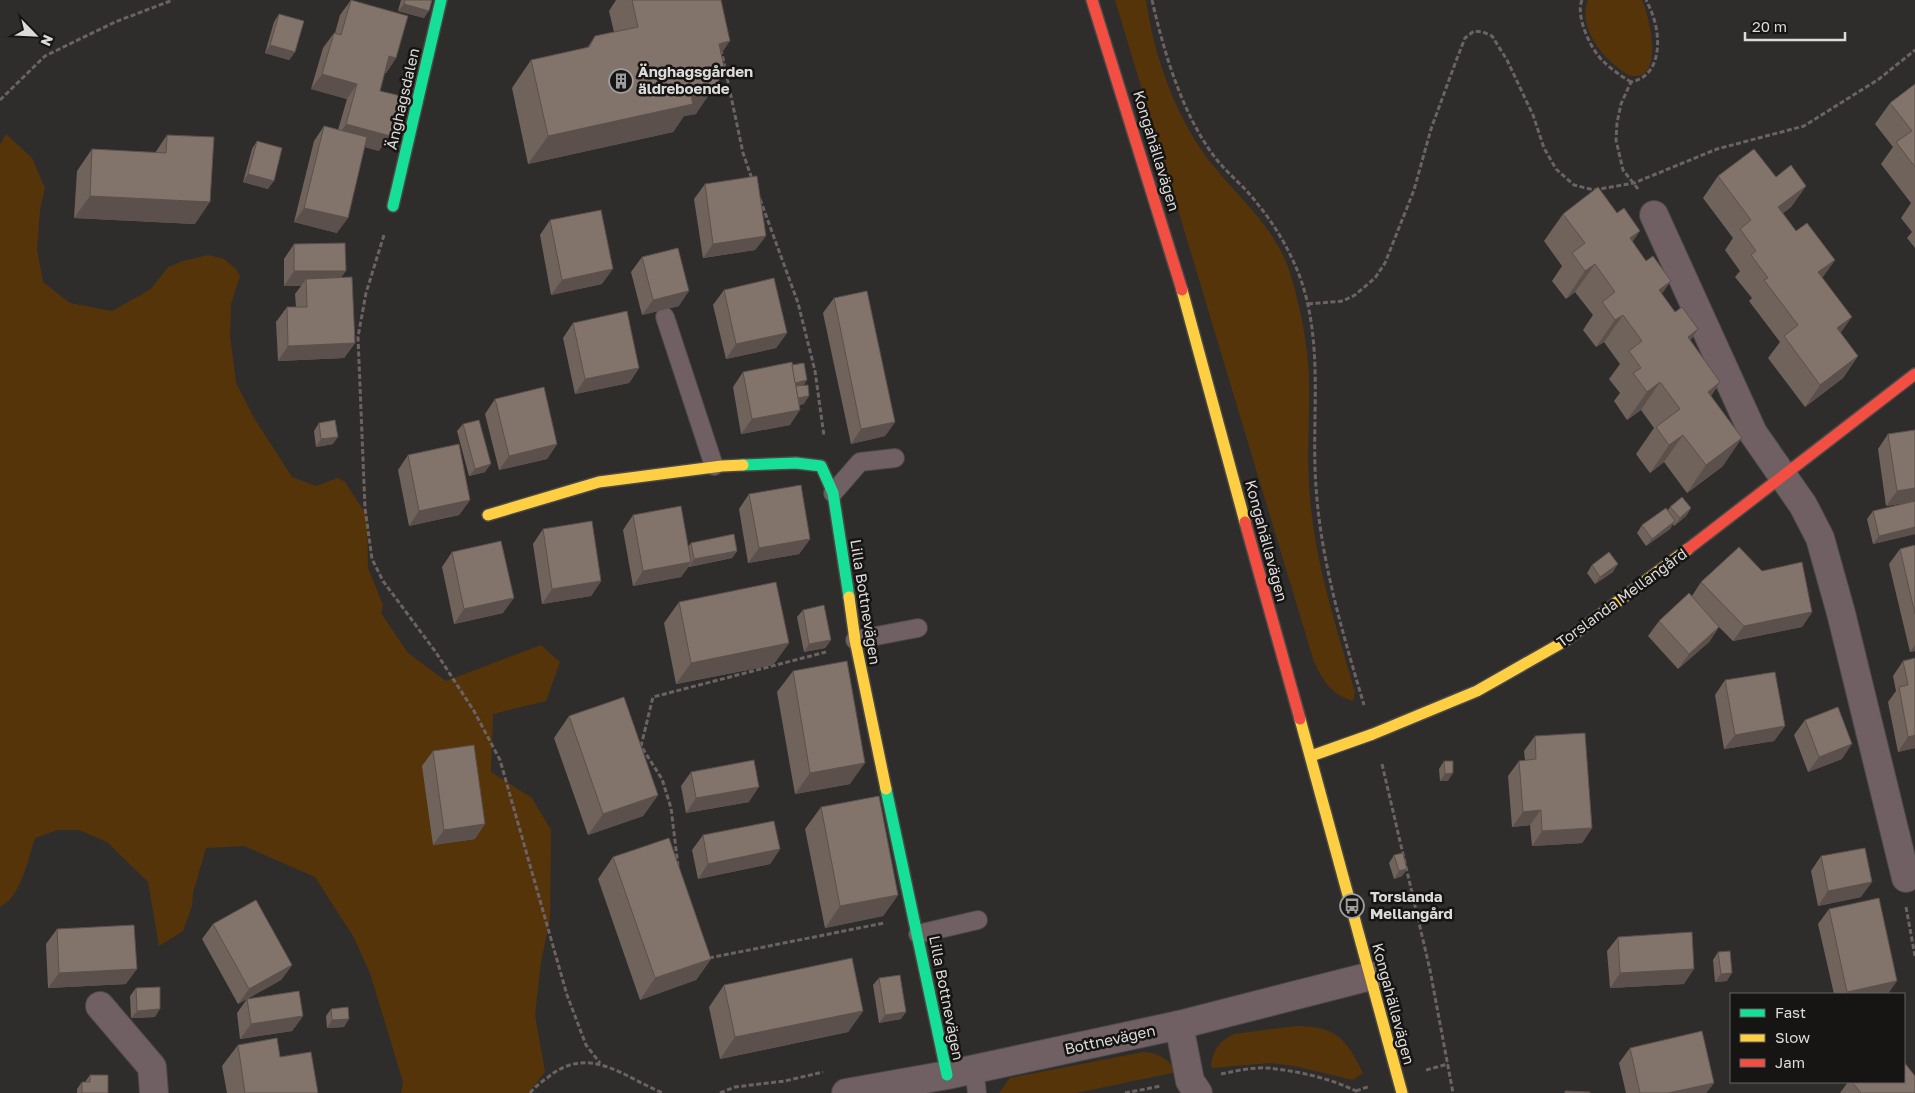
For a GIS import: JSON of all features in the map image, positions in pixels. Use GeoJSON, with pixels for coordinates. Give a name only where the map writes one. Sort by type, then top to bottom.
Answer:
{"type":"FeatureCollection","features":[{"type":"Feature","properties":{"kind":"street","name":"Änghagsdalen"},"geometry":{"type":"LineString","coordinates":[[393,206],[441,0]]}},
{"type":"Feature","properties":{"kind":"street","name":"Kongahällavägen"},"geometry":{"type":"LineString","coordinates":[[1092,0],[1178,276],[1402,1093]]}},
{"type":"Feature","properties":{"kind":"street"},"geometry":{"type":"LineString","coordinates":[[1654,215],[1754,433],[1803,505],[1820,538],[1841,613],[1906,878]]}},
{"type":"Feature","properties":{"kind":"street","name":"Torslanda Mellangård"},"geometry":{"type":"LineString","coordinates":[[1311,756],[1373,734],[1477,691],[1565,641],[1784,477],[1915,374]]}},
{"type":"Feature","properties":{"kind":"street"},"geometry":{"type":"LineString","coordinates":[[488,515],[599,482],[714,466],[796,463],[821,466]]}},
{"type":"Feature","properties":{"kind":"street","name":"Lilla Bottnevägen"},"geometry":{"type":"LineString","coordinates":[[821,466],[833,493],[855,642],[947,1075]]}},
{"type":"Feature","properties":{"kind":"street","name":"Bottnevägen"},"geometry":{"type":"LineString","coordinates":[[846,1093],[947,1075],[975,1080],[1370,976]]}},
{"type":"Feature","properties":{"kind":"street"},"geometry":{"type":"LineString","coordinates":[[100,1006],[152,1067],[154,1093]]}},
{"type":"Feature","properties":{"kind":"street"},"geometry":{"type":"LineString","coordinates":[[1179,1026],[1194,1087]]}},
{"type":"Feature","properties":{"kind":"lane"},"geometry":{"type":"LineString","coordinates":[[665,317],[714,466]]}},
{"type":"Feature","properties":{"kind":"lane"},"geometry":{"type":"LineString","coordinates":[[833,493],[860,462],[895,458]]}},
{"type":"Feature","properties":{"kind":"lane"},"geometry":{"type":"LineString","coordinates":[[855,642],[918,628]]}},
{"type":"Feature","properties":{"kind":"lane"},"geometry":{"type":"LineString","coordinates":[[916,926],[978,920]]}},
{"type":"Feature","properties":{"kind":"path"},"geometry":{"type":"LineString","coordinates":[[0,100],[44,56],[115,22],[173,0]]}},
{"type":"Feature","properties":{"kind":"path"},"geometry":{"type":"LineString","coordinates":[[1152,0],[1158,27],[1184,102],[1201,136],[1218,160],[1256,201],[1286,244],[1301,280],[1308,304],[1314,357],[1316,486],[1320,533],[1341,627],[1386,778],[1430,970],[1453,1093]]}},
{"type":"Feature","properties":{"kind":"path"},"geometry":{"type":"LineString","coordinates":[[1582,0],[1581,16],[1594,51],[1602,61],[1632,82],[1642,80],[1648,74],[1653,68],[1656,57],[1657,32],[1654,18],[1646,0]]}},
{"type":"Feature","properties":{"kind":"path"},"geometry":{"type":"LineString","coordinates":[[1308,304],[1343,301],[1355,295],[1376,278],[1385,263],[1414,190],[1431,129],[1465,38],[1474,31],[1492,36],[1502,52],[1533,115],[1544,148],[1556,169],[1574,185],[1594,190],[1634,183],[1717,149],[1804,126],[1879,79],[1915,50]]}},
{"type":"Feature","properties":{"kind":"path"},"geometry":{"type":"LineString","coordinates":[[721,45],[743,153],[752,179]]}},
{"type":"Feature","properties":{"kind":"path"},"geometry":{"type":"LineString","coordinates":[[1632,82],[1621,104],[1616,140],[1623,170],[1634,183],[1654,215]]}},
{"type":"Feature","properties":{"kind":"path"},"geometry":{"type":"LineString","coordinates":[[759,197],[798,304],[815,371],[824,441],[821,466]]}},
{"type":"Feature","properties":{"kind":"path"},"geometry":{"type":"LineString","coordinates":[[393,206],[366,293],[358,337],[365,508],[372,559],[383,581],[435,651],[464,696],[500,760],[567,995],[586,1045],[600,1063]]}},
{"type":"Feature","properties":{"kind":"path"},"geometry":{"type":"LineString","coordinates":[[678,867],[671,808],[662,779],[641,746],[653,697],[855,642]]}},
{"type":"Feature","properties":{"kind":"path"},"geometry":{"type":"LineString","coordinates":[[1906,878],[1904,901],[1915,956]]}},
{"type":"Feature","properties":{"kind":"path"},"geometry":{"type":"LineString","coordinates":[[705,959],[916,926]]}},
{"type":"Feature","properties":{"kind":"path"},"geometry":{"type":"LineString","coordinates":[[530,1093],[559,1068],[579,1063],[600,1063],[663,1093]]}},
{"type":"Feature","properties":{"kind":"path"},"geometry":{"type":"LineString","coordinates":[[1125,1093],[1194,1087],[1244,1069],[1267,1068],[1340,1083],[1357,1093]]}},
{"type":"Feature","properties":{"kind":"shaded area"},"geometry":{"type":"Polygon","coordinates":[[[1115,0],[1146,0],[1161,65],[1168,86],[1187,127],[1211,163],[1257,216],[1277,243],[1291,276],[1298,302],[1307,354],[1309,395],[1308,468],[1313,522],[1328,596],[1355,692],[1353,701],[1339,695],[1329,686],[1314,662],[1115,0]]]}},
{"type":"Feature","properties":{"kind":"shaded area"},"geometry":{"type":"Polygon","coordinates":[[[1588,0],[1642,0],[1651,31],[1652,45],[1652,57],[1649,68],[1643,74],[1633,76],[1626,73],[1609,60],[1597,45],[1588,28],[1586,18],[1588,0]]]}},
{"type":"Feature","properties":{"kind":"shaded area"},"geometry":{"type":"Polygon","coordinates":[[[6,134],[32,158],[45,188],[40,210],[37,249],[43,282],[70,303],[112,311],[151,289],[168,267],[208,255],[224,259],[236,269],[240,276],[231,304],[230,335],[236,383],[254,418],[292,477],[316,486],[338,478],[345,482],[367,516],[368,568],[383,605],[381,613],[408,653],[446,681],[541,645],[560,662],[546,701],[493,714],[491,772],[532,798],[551,830],[550,919],[541,962],[535,1015],[545,1072],[529,1093],[401,1093],[403,1082],[370,973],[353,936],[315,877],[244,846],[206,848],[193,893],[192,906],[183,931],[159,946],[148,882],[107,842],[79,830],[57,830],[35,838],[23,877],[13,895],[0,907],[0,145],[6,134]]]}},
{"type":"Feature","properties":{"kind":"shaded area"},"geometry":{"type":"Polygon","coordinates":[[[1296,1026],[1331,1032],[1345,1043],[1363,1073],[1353,1080],[1294,1066],[1269,1063],[1212,1068],[1211,1066],[1213,1055],[1218,1047],[1224,1040],[1234,1034],[1296,1026]]]}},
{"type":"Feature","properties":{"kind":"shaded area"},"geometry":{"type":"Polygon","coordinates":[[[1143,1052],[1153,1053],[1162,1057],[1176,1071],[1076,1093],[999,1093],[1010,1078],[1143,1052]]]}},
{"type":"Feature","properties":{"kind":"building"},"geometry":{"type":"Polygon","coordinates":[[[351,0],[408,16],[396,58],[389,56],[380,91],[401,96],[390,136],[346,124],[357,84],[322,74],[334,33],[341,35],[351,0]]]}},
{"type":"Feature","properties":{"kind":"building"},"geometry":{"type":"Polygon","coordinates":[[[405,0],[432,0],[429,11],[404,4],[405,0]]]}},
{"type":"Feature","properties":{"kind":"building","name":"Änghagsgården äldreboende"},"geometry":{"type":"Polygon","coordinates":[[[632,0],[721,0],[730,41],[719,44],[725,71],[715,86],[690,91],[693,104],[548,136],[531,60],[589,47],[595,36],[638,27],[632,0]]]}},
{"type":"Feature","properties":{"kind":"building"},"geometry":{"type":"Polygon","coordinates":[[[279,14],[304,21],[295,52],[270,45],[279,14]]]}},
{"type":"Feature","properties":{"kind":"building"},"geometry":{"type":"Polygon","coordinates":[[[1915,84],[1915,167],[1896,142],[1912,131],[1890,103],[1915,84]]]}},
{"type":"Feature","properties":{"kind":"building"},"geometry":{"type":"Polygon","coordinates":[[[324,126],[367,137],[348,218],[304,208],[324,126]]]}},
{"type":"Feature","properties":{"kind":"building"},"geometry":{"type":"Polygon","coordinates":[[[167,135],[214,137],[210,202],[90,196],[92,149],[166,153],[167,135]]]}},
{"type":"Feature","properties":{"kind":"building"},"geometry":{"type":"Polygon","coordinates":[[[257,141],[282,148],[274,181],[248,174],[257,141]]]}},
{"type":"Feature","properties":{"kind":"building"},"geometry":{"type":"Polygon","coordinates":[[[1754,149],[1776,177],[1791,165],[1806,186],[1778,207],[1796,231],[1807,223],[1835,260],[1818,272],[1852,317],[1837,328],[1858,356],[1820,385],[1784,336],[1798,325],[1764,280],[1768,278],[1751,255],[1756,251],[1740,229],[1751,220],[1718,176],[1754,149]]]}},
{"type":"Feature","properties":{"kind":"building"},"geometry":{"type":"Polygon","coordinates":[[[757,176],[766,236],[713,244],[705,184],[757,176]]]}},
{"type":"Feature","properties":{"kind":"building"},"geometry":{"type":"Polygon","coordinates":[[[1598,187],[1617,213],[1624,208],[1640,231],[1630,238],[1646,261],[1653,256],[1671,281],[1659,290],[1675,312],[1682,307],[1698,329],[1688,337],[1720,382],[1708,392],[1742,438],[1706,465],[1683,435],[1669,445],[1656,427],[1680,409],[1660,382],[1647,392],[1633,373],[1641,368],[1629,351],[1642,341],[1623,315],[1615,320],[1602,302],[1615,292],[1595,264],[1585,271],[1572,253],[1585,243],[1563,214],[1598,187]]]}},
{"type":"Feature","properties":{"kind":"building"},"geometry":{"type":"Polygon","coordinates":[[[601,210],[613,269],[562,280],[550,220],[601,210]]]}},
{"type":"Feature","properties":{"kind":"building"},"geometry":{"type":"Polygon","coordinates":[[[345,243],[346,271],[294,271],[294,244],[345,243]]]}},
{"type":"Feature","properties":{"kind":"building"},"geometry":{"type":"Polygon","coordinates":[[[678,248],[689,291],[653,300],[642,257],[678,248]]]}},
{"type":"Feature","properties":{"kind":"building"},"geometry":{"type":"Polygon","coordinates":[[[352,277],[355,343],[288,346],[287,307],[307,307],[306,279],[352,277]]]}},
{"type":"Feature","properties":{"kind":"building"},"geometry":{"type":"Polygon","coordinates":[[[774,278],[787,333],[736,344],[724,290],[774,278]]]}},
{"type":"Feature","properties":{"kind":"building"},"geometry":{"type":"Polygon","coordinates":[[[867,291],[895,422],[861,429],[834,298],[867,291]]]}},
{"type":"Feature","properties":{"kind":"building"},"geometry":{"type":"Polygon","coordinates":[[[627,311],[639,368],[585,379],[573,323],[627,311]]]}},
{"type":"Feature","properties":{"kind":"building"},"geometry":{"type":"Polygon","coordinates":[[[792,362],[800,410],[752,419],[743,372],[792,362]]]}},
{"type":"Feature","properties":{"kind":"building"},"geometry":{"type":"Polygon","coordinates":[[[804,363],[807,380],[795,383],[792,365],[804,363]]]}},
{"type":"Feature","properties":{"kind":"building"},"geometry":{"type":"Polygon","coordinates":[[[808,385],[809,396],[798,398],[796,386],[808,385]]]}},
{"type":"Feature","properties":{"kind":"building"},"geometry":{"type":"Polygon","coordinates":[[[544,387],[557,444],[509,456],[495,399],[544,387]]]}},
{"type":"Feature","properties":{"kind":"building"},"geometry":{"type":"Polygon","coordinates":[[[335,420],[338,437],[321,439],[319,423],[335,420]]]}},
{"type":"Feature","properties":{"kind":"building"},"geometry":{"type":"Polygon","coordinates":[[[479,420],[491,464],[475,469],[463,424],[479,420]]]}},
{"type":"Feature","properties":{"kind":"building"},"geometry":{"type":"Polygon","coordinates":[[[1915,430],[1915,488],[1897,491],[1888,434],[1915,430]]]}},
{"type":"Feature","properties":{"kind":"building"},"geometry":{"type":"Polygon","coordinates":[[[459,444],[470,500],[419,511],[408,455],[459,444]]]}},
{"type":"Feature","properties":{"kind":"building"},"geometry":{"type":"Polygon","coordinates":[[[801,485],[810,539],[759,548],[749,494],[801,485]]]}},
{"type":"Feature","properties":{"kind":"building"},"geometry":{"type":"Polygon","coordinates":[[[1682,497],[1691,508],[1680,518],[1670,507],[1682,497]]]}},
{"type":"Feature","properties":{"kind":"building"},"geometry":{"type":"Polygon","coordinates":[[[1915,501],[1915,527],[1879,536],[1873,511],[1915,501]]]}},
{"type":"Feature","properties":{"kind":"building"},"geometry":{"type":"Polygon","coordinates":[[[681,506],[691,562],[643,571],[633,515],[681,506]]]}},
{"type":"Feature","properties":{"kind":"building"},"geometry":{"type":"Polygon","coordinates":[[[1666,508],[1675,521],[1652,539],[1642,525],[1666,508]]]}},
{"type":"Feature","properties":{"kind":"building"},"geometry":{"type":"Polygon","coordinates":[[[592,521],[601,581],[552,589],[543,529],[592,521]]]}},
{"type":"Feature","properties":{"kind":"building"},"geometry":{"type":"Polygon","coordinates":[[[734,534],[737,551],[694,559],[691,543],[734,534]]]}},
{"type":"Feature","properties":{"kind":"building"},"geometry":{"type":"Polygon","coordinates":[[[501,541],[514,598],[464,609],[452,552],[501,541]]]}},
{"type":"Feature","properties":{"kind":"building"},"geometry":{"type":"Polygon","coordinates":[[[1915,545],[1915,614],[1900,549],[1915,545]]]}},
{"type":"Feature","properties":{"kind":"building"},"geometry":{"type":"Polygon","coordinates":[[[1739,547],[1762,571],[1802,562],[1812,612],[1744,626],[1701,582],[1739,547]]]}},
{"type":"Feature","properties":{"kind":"building"},"geometry":{"type":"Polygon","coordinates":[[[1609,552],[1618,564],[1600,577],[1592,565],[1609,552]]]}},
{"type":"Feature","properties":{"kind":"building"},"geometry":{"type":"Polygon","coordinates":[[[776,582],[789,643],[691,663],[679,602],[776,582]]]}},
{"type":"Feature","properties":{"kind":"building"},"geometry":{"type":"Polygon","coordinates":[[[1689,593],[1719,627],[1689,654],[1659,621],[1689,593]]]}},
{"type":"Feature","properties":{"kind":"building"},"geometry":{"type":"Polygon","coordinates":[[[824,605],[831,640],[809,644],[803,610],[824,605]]]}},
{"type":"Feature","properties":{"kind":"building"},"geometry":{"type":"Polygon","coordinates":[[[1915,658],[1915,735],[1908,737],[1899,687],[1908,685],[1903,661],[1915,658]]]}},
{"type":"Feature","properties":{"kind":"building"},"geometry":{"type":"Polygon","coordinates":[[[847,661],[865,763],[810,773],[793,671],[847,661]]]}},
{"type":"Feature","properties":{"kind":"building"},"geometry":{"type":"Polygon","coordinates":[[[1775,672],[1785,726],[1735,735],[1725,680],[1775,672]]]}},
{"type":"Feature","properties":{"kind":"building"},"geometry":{"type":"Polygon","coordinates":[[[624,697],[658,795],[603,814],[569,716],[624,697]]]}},
{"type":"Feature","properties":{"kind":"building"},"geometry":{"type":"Polygon","coordinates":[[[1838,707],[1852,744],[1819,757],[1805,720],[1838,707]]]}},
{"type":"Feature","properties":{"kind":"building"},"geometry":{"type":"Polygon","coordinates":[[[1585,733],[1592,828],[1542,831],[1541,810],[1523,812],[1519,761],[1536,759],[1535,736],[1585,733]]]}},
{"type":"Feature","properties":{"kind":"building"},"geometry":{"type":"Polygon","coordinates":[[[474,745],[485,824],[444,830],[433,751],[474,745]]]}},
{"type":"Feature","properties":{"kind":"building"},"geometry":{"type":"Polygon","coordinates":[[[754,760],[759,787],[696,798],[691,772],[754,760]]]}},
{"type":"Feature","properties":{"kind":"building"},"geometry":{"type":"Polygon","coordinates":[[[1444,761],[1453,761],[1453,773],[1445,774],[1444,761]]]}},
{"type":"Feature","properties":{"kind":"building"},"geometry":{"type":"Polygon","coordinates":[[[879,796],[898,895],[840,906],[821,807],[879,796]]]}},
{"type":"Feature","properties":{"kind":"building"},"geometry":{"type":"Polygon","coordinates":[[[774,821],[780,849],[708,864],[703,835],[774,821]]]}},
{"type":"Feature","properties":{"kind":"building"},"geometry":{"type":"Polygon","coordinates":[[[669,838],[711,959],[655,978],[613,857],[669,838]]]}},
{"type":"Feature","properties":{"kind":"building"},"geometry":{"type":"Polygon","coordinates":[[[1865,848],[1872,882],[1828,891],[1821,856],[1865,848]]]}},
{"type":"Feature","properties":{"kind":"building"},"geometry":{"type":"Polygon","coordinates":[[[1403,853],[1407,869],[1399,871],[1394,855],[1403,853]]]}},
{"type":"Feature","properties":{"kind":"building"},"geometry":{"type":"Polygon","coordinates":[[[1879,898],[1897,981],[1847,992],[1829,909],[1879,898]]]}},
{"type":"Feature","properties":{"kind":"building"},"geometry":{"type":"Polygon","coordinates":[[[256,900],[292,965],[249,989],[213,924],[256,900]]]}},
{"type":"Feature","properties":{"kind":"building"},"geometry":{"type":"Polygon","coordinates":[[[134,925],[137,969],[59,973],[57,929],[134,925]]]}},
{"type":"Feature","properties":{"kind":"building"},"geometry":{"type":"Polygon","coordinates":[[[1692,932],[1694,969],[1620,973],[1618,937],[1692,932]]]}},
{"type":"Feature","properties":{"kind":"building"},"geometry":{"type":"Polygon","coordinates":[[[1730,951],[1732,973],[1721,974],[1718,952],[1730,951]]]}},
{"type":"Feature","properties":{"kind":"building"},"geometry":{"type":"Polygon","coordinates":[[[852,958],[863,1011],[735,1037],[724,985],[852,958]]]}},
{"type":"Feature","properties":{"kind":"building"},"geometry":{"type":"Polygon","coordinates":[[[900,975],[906,1012],[885,1015],[879,978],[900,975]]]}},
{"type":"Feature","properties":{"kind":"building"},"geometry":{"type":"Polygon","coordinates":[[[160,987],[160,1009],[137,1011],[136,988],[160,987]]]}},
{"type":"Feature","properties":{"kind":"building"},"geometry":{"type":"Polygon","coordinates":[[[299,991],[303,1016],[251,1024],[247,999],[299,991]]]}},
{"type":"Feature","properties":{"kind":"building"},"geometry":{"type":"Polygon","coordinates":[[[348,1007],[349,1019],[332,1020],[331,1009],[348,1007]]]}},
{"type":"Feature","properties":{"kind":"building"},"geometry":{"type":"Polygon","coordinates":[[[1702,1031],[1714,1083],[1668,1093],[1640,1093],[1630,1048],[1702,1031]]]}},
{"type":"Feature","properties":{"kind":"building"},"geometry":{"type":"Polygon","coordinates":[[[277,1038],[280,1057],[311,1052],[318,1093],[245,1093],[238,1045],[277,1038]]]}},
{"type":"Feature","properties":{"kind":"building"},"geometry":{"type":"Polygon","coordinates":[[[1905,1063],[1915,1076],[1915,1093],[1861,1093],[1853,1083],[1905,1083],[1905,1063]]]}},
{"type":"Feature","properties":{"kind":"building"},"geometry":{"type":"Polygon","coordinates":[[[90,1075],[108,1075],[108,1093],[82,1093],[82,1082],[90,1082],[90,1075]]]}},
{"type":"Feature","properties":{"kind":"building"},"geometry":{"type":"Polygon","coordinates":[[[1565,1091],[1590,1092],[1590,1093],[1565,1093],[1565,1091]]]}},
{"type":"Feature","properties":{"kind":"traffic: fast"},"geometry":{"type":"LineString","coordinates":[[393,206],[441,0]]}},
{"type":"Feature","properties":{"kind":"traffic: fast"},"geometry":{"type":"LineString","coordinates":[[743,465],[796,463],[821,466],[833,493],[849,597]]}},
{"type":"Feature","properties":{"kind":"traffic: fast"},"geometry":{"type":"LineString","coordinates":[[886,789],[947,1075]]}},
{"type":"Feature","properties":{"kind":"traffic: slow"},"geometry":{"type":"LineString","coordinates":[[1182,290],[1245,522]]}},
{"type":"Feature","properties":{"kind":"traffic: slow"},"geometry":{"type":"LineString","coordinates":[[488,515],[599,482],[743,465]]}},
{"type":"Feature","properties":{"kind":"traffic: slow"},"geometry":{"type":"LineString","coordinates":[[1311,756],[1373,734],[1477,691],[1565,641],[1688,549]]}},
{"type":"Feature","properties":{"kind":"traffic: slow"},"geometry":{"type":"LineString","coordinates":[[849,597],[855,640],[886,789]]}},
{"type":"Feature","properties":{"kind":"traffic: slow"},"geometry":{"type":"LineString","coordinates":[[1300,719],[1402,1093]]}},
{"type":"Feature","properties":{"kind":"traffic: jam"},"geometry":{"type":"LineString","coordinates":[[1092,0],[1182,290]]}},
{"type":"Feature","properties":{"kind":"traffic: jam"},"geometry":{"type":"LineString","coordinates":[[1688,549],[1915,374]]}},
{"type":"Feature","properties":{"kind":"traffic: jam"},"geometry":{"type":"LineString","coordinates":[[1245,522],[1300,719]]}},
{"type":"Feature","properties":{"kind":"place","name":"Änghagsgården äldreboende"},"geometry":{"type":"Point","coordinates":[621,81]}},
{"type":"Feature","properties":{"kind":"place","name":"Torslanda Mellangård"},"geometry":{"type":"Point","coordinates":[1352,906]}}]}
